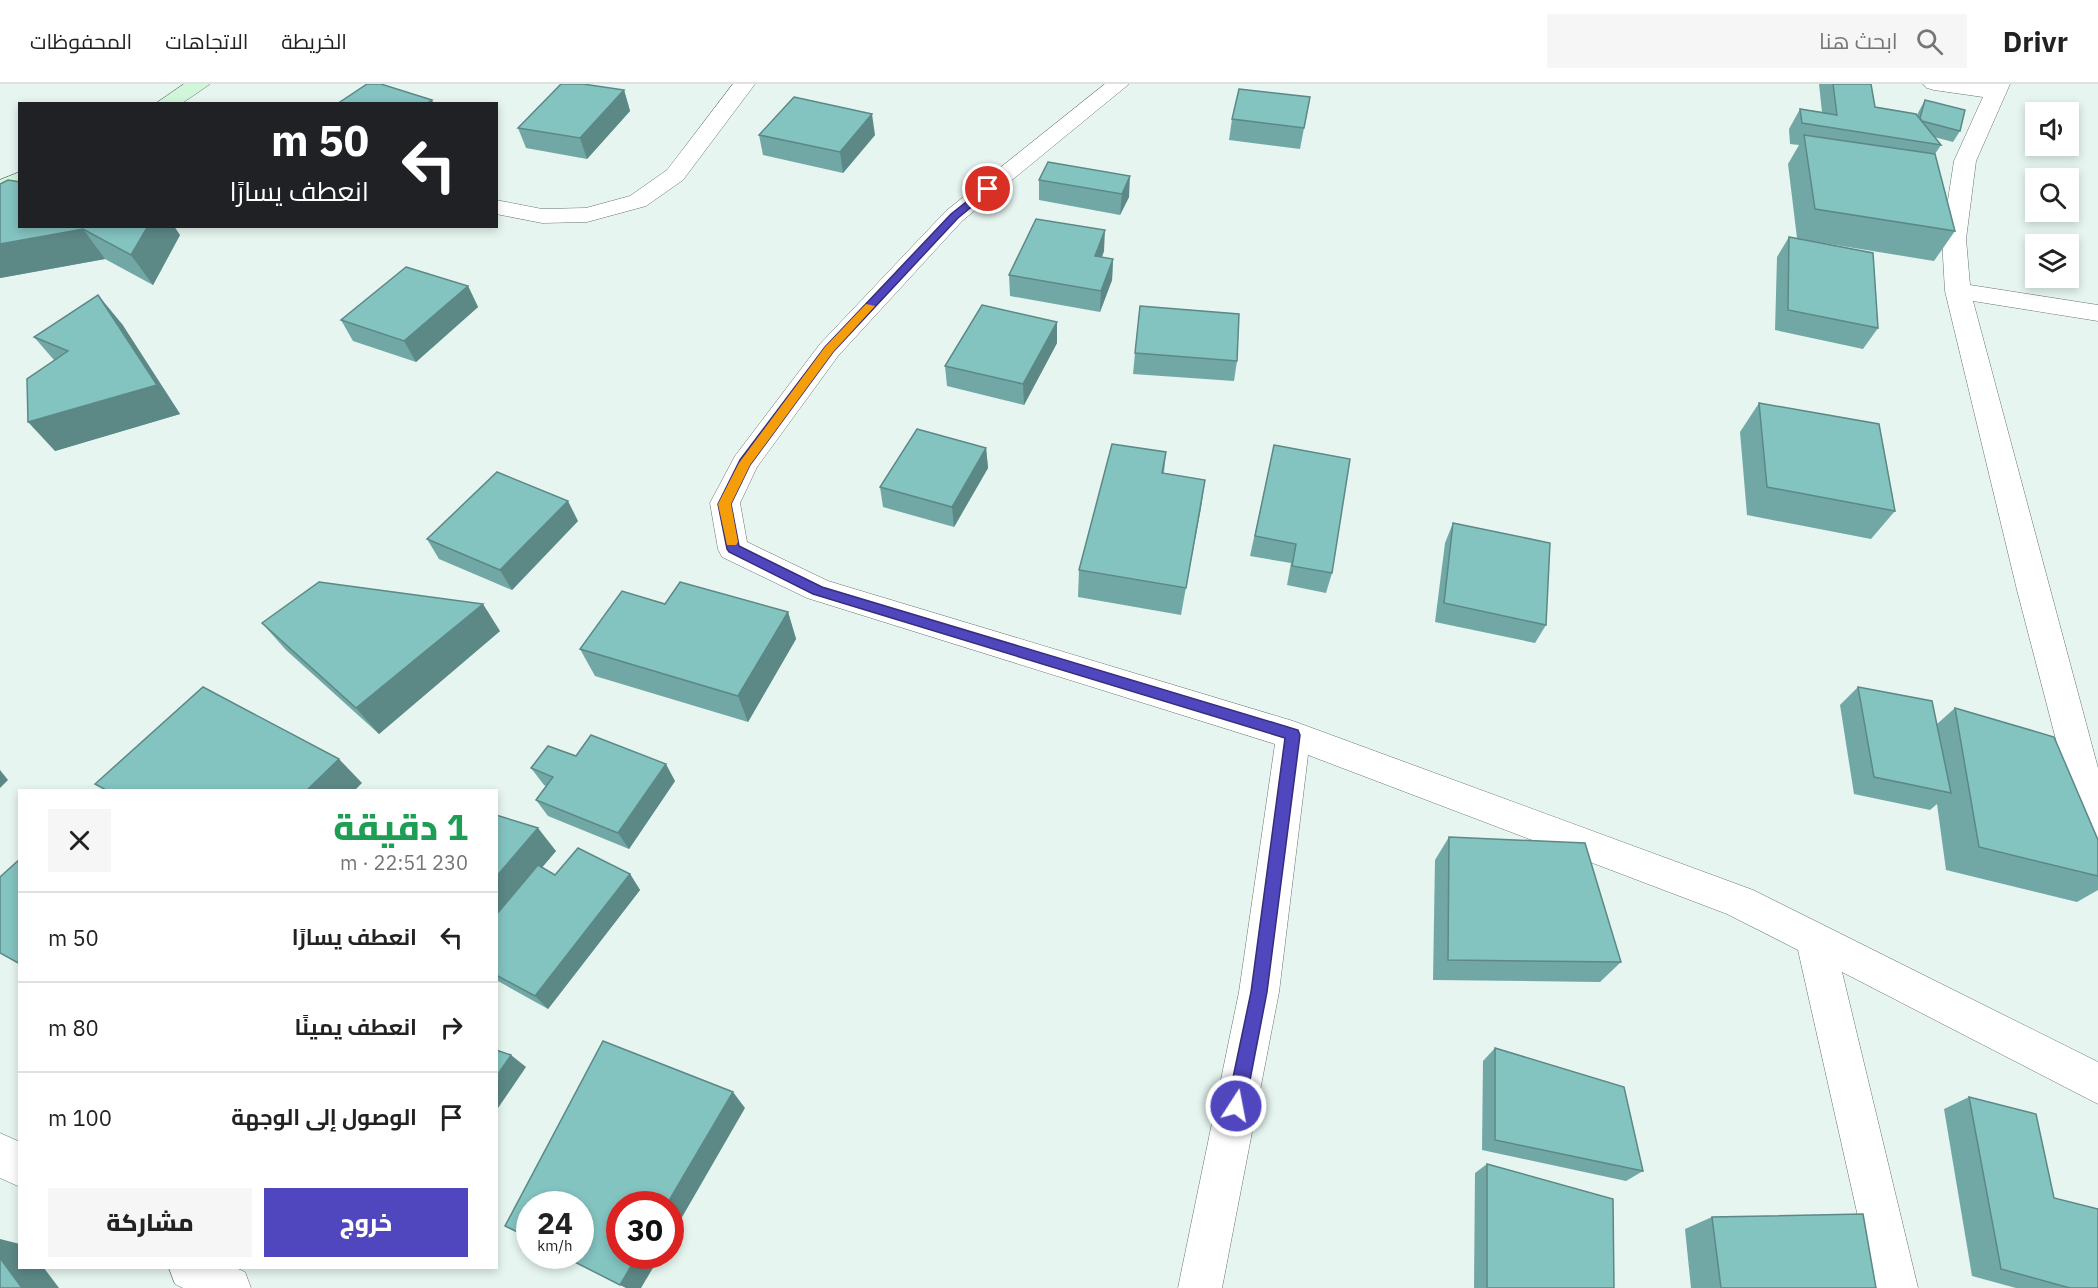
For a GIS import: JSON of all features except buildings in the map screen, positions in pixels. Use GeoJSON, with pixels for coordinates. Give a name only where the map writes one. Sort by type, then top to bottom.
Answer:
{"type":"FeatureCollection","features":[{"type":"Feature","properties":{"kind":"street"},"geometry":{"type":"LineString","coordinates":[[168,102],[199,84]]}},
{"type":"Feature","properties":{"kind":"street"},"geometry":{"type":"LineString","coordinates":[[498,207],[542,216],[587,215],[638,201],[675,175],[744,84]]}},
{"type":"Feature","properties":{"kind":"street"},"geometry":{"type":"LineString","coordinates":[[1934,84],[1997,88],[1965,161],[1954,239],[1958,291],[2033,590],[2098,832]]}},
{"type":"Feature","properties":{"kind":"street"},"geometry":{"type":"LineString","coordinates":[[1105,86],[954,216],[829,350],[745,463],[724,504],[733,549],[818,590],[1293,735],[1740,902],[2098,1084]]}},
{"type":"Feature","properties":{"kind":"street"},"geometry":{"type":"LineString","coordinates":[[0,189],[18,180]]}},
{"type":"Feature","properties":{"kind":"street"},"geometry":{"type":"LineString","coordinates":[[1958,291],[2098,313]]}},
{"type":"Feature","properties":{"kind":"street"},"geometry":{"type":"LineString","coordinates":[[1200,1288],[1259,992],[1293,735]]}},
{"type":"Feature","properties":{"kind":"street"},"geometry":{"type":"LineString","coordinates":[[1815,940],[1896,1288]]}},
{"type":"Feature","properties":{"kind":"street"},"geometry":{"type":"LineString","coordinates":[[0,1154],[18,1165]]}},
{"type":"Feature","properties":{"kind":"street"},"geometry":{"type":"LineString","coordinates":[[193,1269],[229,1288]]}},
{"type":"Feature","properties":{"kind":"slow traffic"},"geometry":{"type":"LineString","coordinates":[[732,542],[724,504],[745,463],[829,350],[869,306]]}},
{"type":"Feature","properties":{"kind":"route"},"geometry":{"type":"LineString","coordinates":[[988,189],[954,216],[829,350],[745,463],[724,504],[733,549],[818,590],[1293,735],[1259,992],[1236,1106]]}}]}
